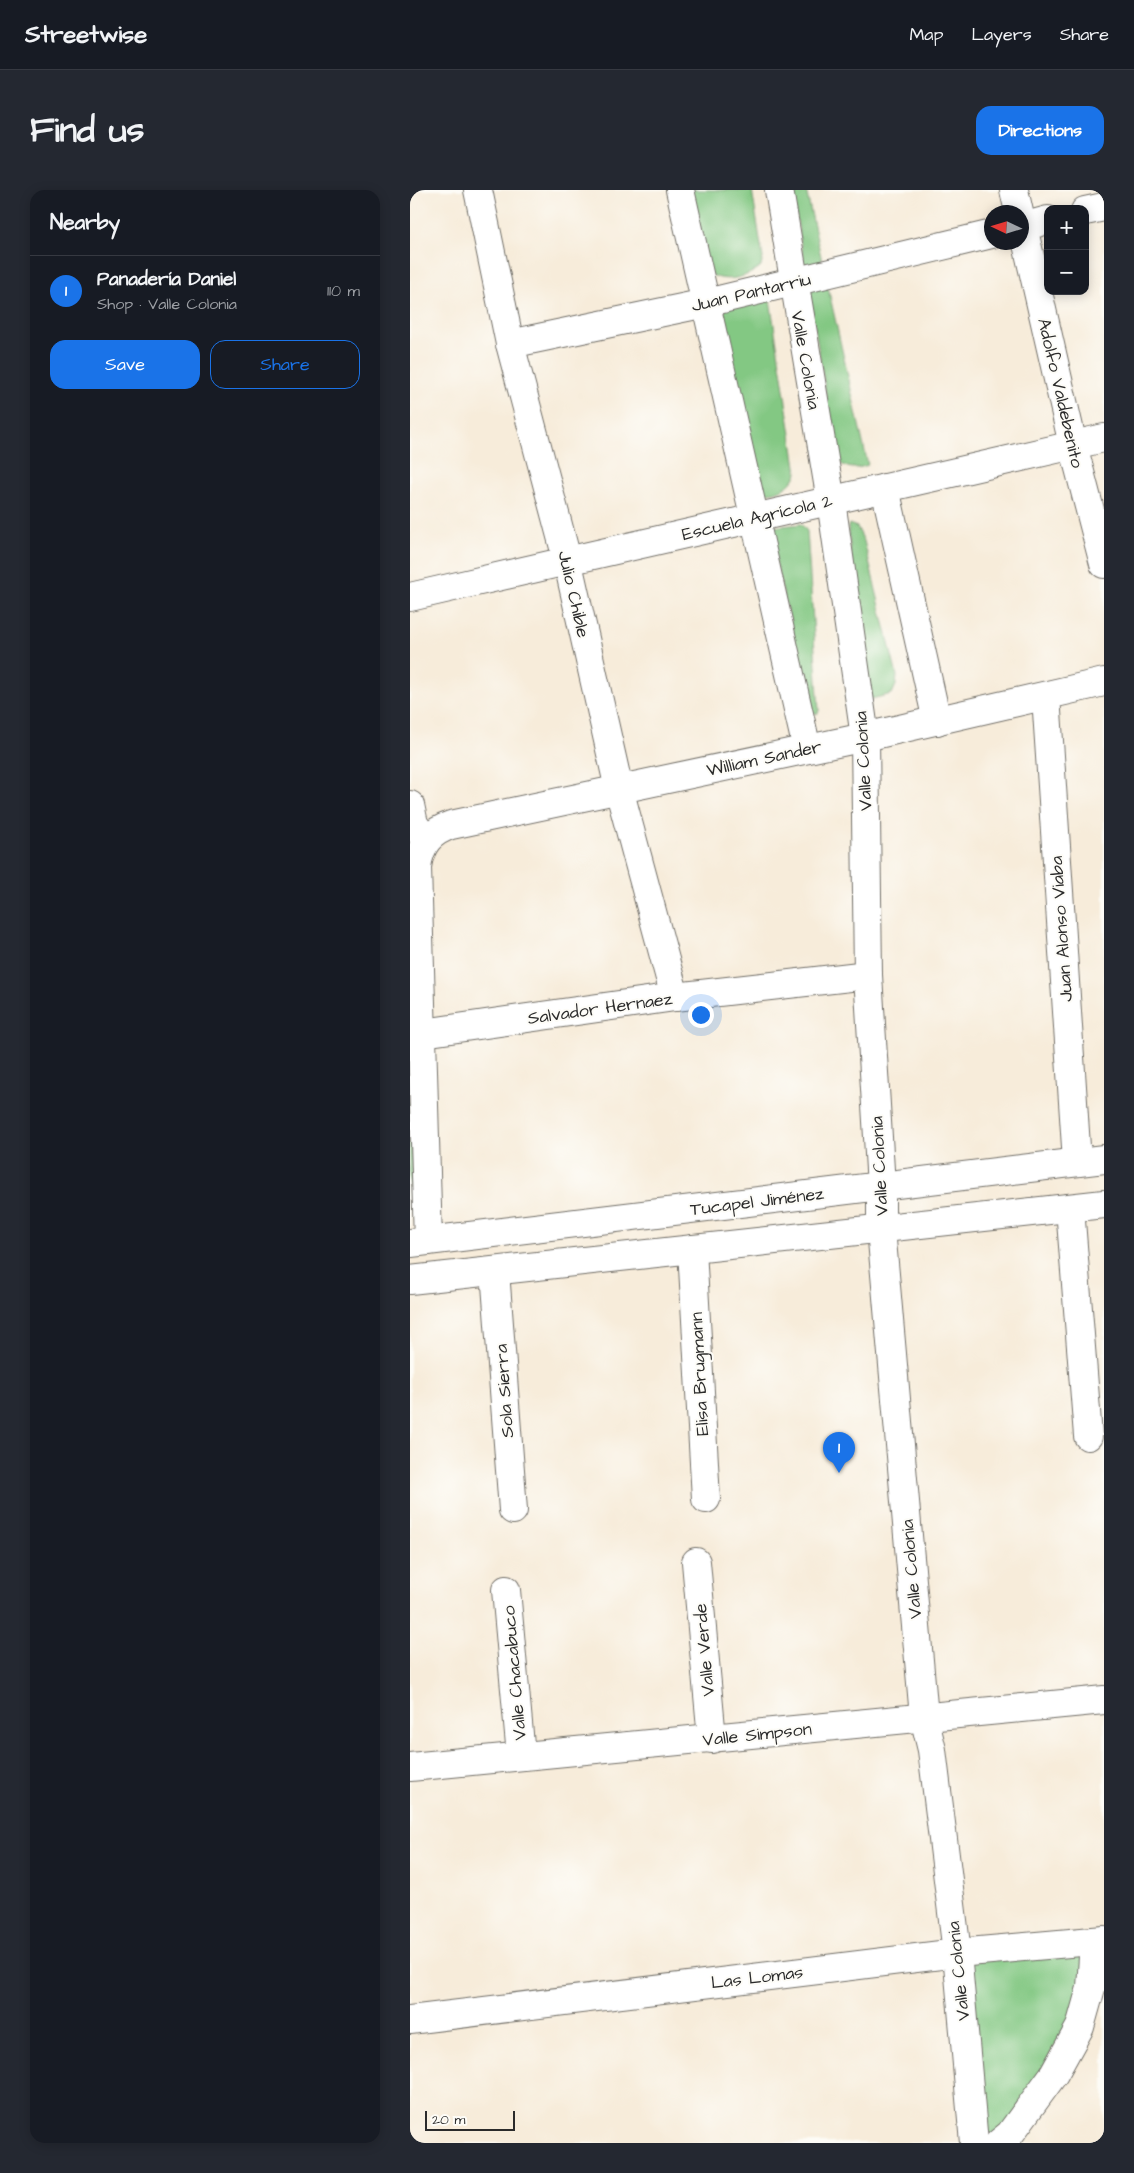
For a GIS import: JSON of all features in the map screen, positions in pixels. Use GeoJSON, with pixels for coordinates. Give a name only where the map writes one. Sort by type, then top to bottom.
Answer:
{"type":"FeatureCollection","features":[{"type":"Feature","properties":{"kind":"street","name":"Julio Chible"},"geometry":{"type":"LineString","coordinates":[[478,190],[510,344],[567,559],[619,789],[675,997]]}},
{"type":"Feature","properties":{"kind":"street"},"geometry":{"type":"LineString","coordinates":[[680,190],[807,749]]}},
{"type":"Feature","properties":{"kind":"street","name":"Valle Colonia"},"geometry":{"type":"LineString","coordinates":[[779,190],[831,501],[865,737],[868,975],[881,1186],[881,1229],[924,1717],[932,1750],[957,1953],[974,2143]]}},
{"type":"Feature","properties":{"kind":"street","name":"Adolfo Valdebenito"},"geometry":{"type":"LineString","coordinates":[[1014,190],[1020,205]]}},
{"type":"Feature","properties":{"kind":"street"},"geometry":{"type":"LineString","coordinates":[[1089,210],[1104,207]]}},
{"type":"Feature","properties":{"kind":"street","name":"Adolfo Valdebenito"},"geometry":{"type":"LineString","coordinates":[[1029,232],[1073,445],[1104,564]]}},
{"type":"Feature","properties":{"kind":"street","name":"Juan Pantarriu"},"geometry":{"type":"LineString","coordinates":[[510,344],[706,303],[984,236]]}},
{"type":"Feature","properties":{"kind":"street","name":"Escuela Agrícola 2"},"geometry":{"type":"LineString","coordinates":[[410,597],[567,559],[1104,438]]}},
{"type":"Feature","properties":{"kind":"street"},"geometry":{"type":"LineString","coordinates":[[885,488],[937,721]]}},
{"type":"Feature","properties":{"kind":"street","name":"William Sander"},"geometry":{"type":"LineString","coordinates":[[426,840],[442,828],[451,825],[865,737],[1104,682]]}},
{"type":"Feature","properties":{"kind":"street","name":"Juan Alonso Viaba"},"geometry":{"type":"LineString","coordinates":[[1046,696],[1077,1162]]}},
{"type":"Feature","properties":{"kind":"street"},"geometry":{"type":"LineString","coordinates":[[410,805],[414,824],[426,840],[418,857],[417,867],[422,1033],[419,1242]]}},
{"type":"Feature","properties":{"kind":"street","name":"Salvador Hernaez"},"geometry":{"type":"LineString","coordinates":[[422,1033],[675,997],[868,975]]}},
{"type":"Feature","properties":{"kind":"street","name":"Tucapel Jiménez"},"geometry":{"type":"LineString","coordinates":[[419,1242],[1104,1159]]}},
{"type":"Feature","properties":{"kind":"street"},"geometry":{"type":"LineString","coordinates":[[410,1280],[1104,1204]]}},
{"type":"Feature","properties":{"kind":"street"},"geometry":{"type":"LineString","coordinates":[[1070,1208],[1088,1436]]}},
{"type":"Feature","properties":{"kind":"street","name":"Elisa Brugmann"},"geometry":{"type":"LineString","coordinates":[[692,1249],[706,1499]]}},
{"type":"Feature","properties":{"kind":"street","name":"Sola Sierra"},"geometry":{"type":"LineString","coordinates":[[495,1271],[513,1510]]}},
{"type":"Feature","properties":{"kind":"street","name":"Valle Verde"},"geometry":{"type":"LineString","coordinates":[[696,1562],[712,1739]]}},
{"type":"Feature","properties":{"kind":"street","name":"Valle Chacabuco"},"geometry":{"type":"LineString","coordinates":[[506,1590],[521,1756]]}},
{"type":"Feature","properties":{"kind":"street","name":"Valle Simpson"},"geometry":{"type":"LineString","coordinates":[[410,1767],[1104,1700]]}},
{"type":"Feature","properties":{"kind":"street"},"geometry":{"type":"LineString","coordinates":[[999,2143],[1010,2134],[1054,2074],[1080,2027],[1091,1988],[1099,1941]]}},
{"type":"Feature","properties":{"kind":"street","name":"Las Lomas"},"geometry":{"type":"LineString","coordinates":[[410,2020],[957,1953],[1099,1941]]}},
{"type":"Feature","properties":{"kind":"green space"},"geometry":{"type":"Polygon","coordinates":[[[686,190],[752,190],[763,258],[761,266],[749,274],[728,279],[709,273],[686,190]]]}},
{"type":"Feature","properties":{"kind":"green space"},"geometry":{"type":"Polygon","coordinates":[[[792,190],[806,190],[868,465],[863,467],[851,468],[837,461],[792,190]]]}},
{"type":"Feature","properties":{"kind":"green space"},"geometry":{"type":"Polygon","coordinates":[[[769,293],[797,473],[791,483],[781,490],[764,493],[759,491],[715,304],[769,293]]]}},
{"type":"Feature","properties":{"kind":"green space"},"geometry":{"type":"Polygon","coordinates":[[[801,524],[807,531],[819,711],[817,714],[811,711],[769,533],[773,527],[801,524]]]}},
{"type":"Feature","properties":{"kind":"green space"},"geometry":{"type":"Polygon","coordinates":[[[849,524],[857,527],[864,541],[897,676],[892,694],[867,700],[848,527],[849,524]]]}},
{"type":"Feature","properties":{"kind":"green space"},"geometry":{"type":"Polygon","coordinates":[[[410,1102],[415,1197],[410,1198],[410,1102]]]}},
{"type":"Feature","properties":{"kind":"green space"},"geometry":{"type":"Polygon","coordinates":[[[1092,1944],[1088,1986],[1008,2131],[977,2143],[961,1955],[1092,1944]]]}},
{"type":"Feature","properties":{"kind":"place","name":"Panadería Daniel"},"geometry":{"type":"Point","coordinates":[839,1473]}}]}
